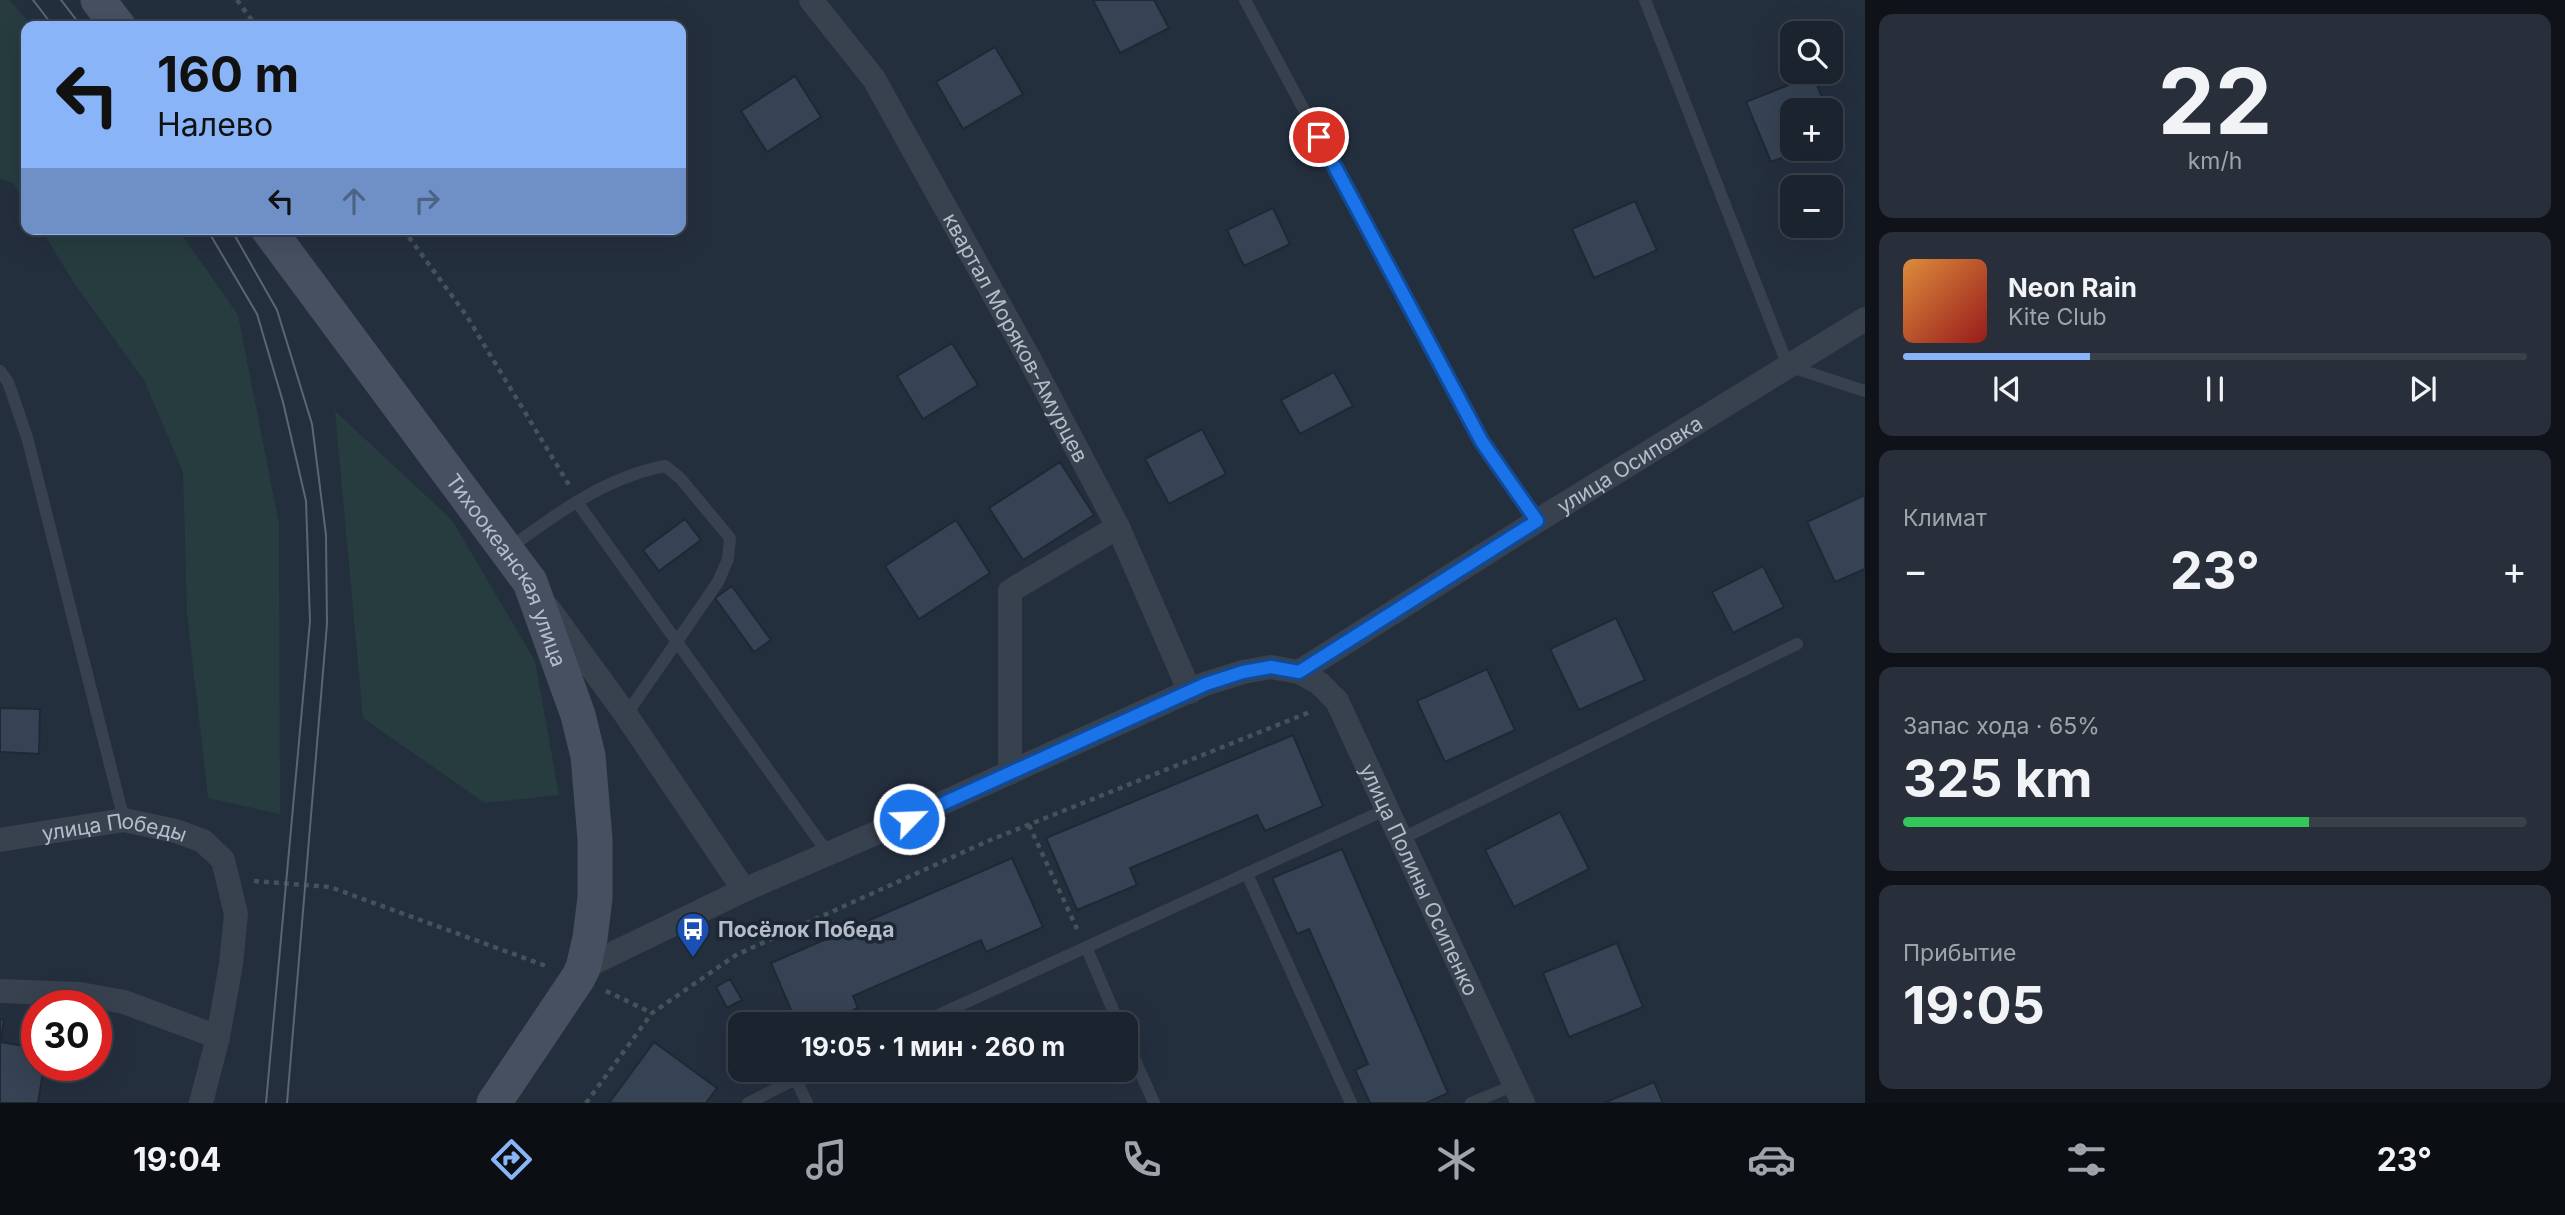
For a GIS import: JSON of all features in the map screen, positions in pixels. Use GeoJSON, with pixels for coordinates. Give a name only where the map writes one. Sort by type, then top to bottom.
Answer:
{"type":"FeatureCollection","features":[{"type":"Feature","properties":{"kind":"main road"},"geometry":{"type":"LineString","coordinates":[[98,0],[114,21]]}},
{"type":"Feature","properties":{"kind":"main road","name":"Тихоокеанская улица"},"geometry":{"type":"LineString","coordinates":[[272,235],[530,583],[578,715],[588,756],[595,839],[595,898],[590,938],[580,973]]}},
{"type":"Feature","properties":{"kind":"main road"},"geometry":{"type":"LineString","coordinates":[[494,1103],[580,973]]}},
{"type":"Feature","properties":{"kind":"street","name":"квартал Моряков-Амурцев"},"geometry":{"type":"LineString","coordinates":[[811,0],[874,79],[1023,348],[1118,527],[1190,692]]}},
{"type":"Feature","properties":{"kind":"street","name":"улица Осиповка"},"geometry":{"type":"LineString","coordinates":[[1299,672],[1537,521],[1865,319]]}},
{"type":"Feature","properties":{"kind":"street"},"geometry":{"type":"LineString","coordinates":[[1010,774],[1010,591],[1118,527]]}},
{"type":"Feature","properties":{"kind":"street"},"geometry":{"type":"LineString","coordinates":[[530,583],[626,715],[744,890]]}},
{"type":"Feature","properties":{"kind":"street"},"geometry":{"type":"LineString","coordinates":[[580,973],[744,890],[1010,774],[1206,684],[1243,672],[1271,667],[1299,672]]}},
{"type":"Feature","properties":{"kind":"street","name":"улица Полины Осипенко"},"geometry":{"type":"LineString","coordinates":[[1299,672],[1319,683],[1337,701],[1519,1094]]}},
{"type":"Feature","properties":{"kind":"street","name":"улица Победы"},"geometry":{"type":"LineString","coordinates":[[0,840],[124,820],[177,831],[203,841],[223,860],[236,914],[231,964],[218,1037],[201,1103]]}},
{"type":"Feature","properties":{"kind":"street"},"geometry":{"type":"LineString","coordinates":[[0,991],[80,994],[124,1002],[218,1037]]}},
{"type":"Feature","properties":{"kind":"lane"},"geometry":{"type":"LineString","coordinates":[[1245,0],[1482,442],[1537,521]]}},
{"type":"Feature","properties":{"kind":"lane"},"geometry":{"type":"LineString","coordinates":[[1645,0],[1788,366],[1865,391]]}},
{"type":"Feature","properties":{"kind":"lane"},"geometry":{"type":"LineString","coordinates":[[0,371],[8,382],[27,437],[124,820]]}},
{"type":"Feature","properties":{"kind":"lane"},"geometry":{"type":"LineString","coordinates":[[506,550],[577,502],[640,471],[665,466],[680,478],[730,538],[728,559],[718,582],[626,715]]}},
{"type":"Feature","properties":{"kind":"lane"},"geometry":{"type":"LineString","coordinates":[[577,502],[827,852]]}},
{"type":"Feature","properties":{"kind":"lane"},"geometry":{"type":"LineString","coordinates":[[1401,839],[1797,644]]}},
{"type":"Feature","properties":{"kind":"lane"},"geometry":{"type":"LineString","coordinates":[[946,1012],[1387,809]]}},
{"type":"Feature","properties":{"kind":"lane"},"geometry":{"type":"LineString","coordinates":[[1247,874],[1351,1103]]}},
{"type":"Feature","properties":{"kind":"lane"},"geometry":{"type":"LineString","coordinates":[[1087,949],[1114,1012]]}},
{"type":"Feature","properties":{"kind":"lane"},"geometry":{"type":"LineString","coordinates":[[1138,1068],[1153,1103]]}},
{"type":"Feature","properties":{"kind":"lane"},"geometry":{"type":"LineString","coordinates":[[748,1103],[790,1082]]}},
{"type":"Feature","properties":{"kind":"lane"},"geometry":{"type":"LineString","coordinates":[[797,1082],[807,1103]]}},
{"type":"Feature","properties":{"kind":"lane"},"geometry":{"type":"LineString","coordinates":[[1471,1103],[1519,1094]]}},
{"type":"Feature","properties":{"kind":"path"},"geometry":{"type":"LineString","coordinates":[[237,0],[252,21]]}},
{"type":"Feature","properties":{"kind":"path"},"geometry":{"type":"LineString","coordinates":[[407,235],[466,315],[563,474],[577,502]]}},
{"type":"Feature","properties":{"kind":"path"},"geometry":{"type":"LineString","coordinates":[[586,1103],[652,1013],[736,955],[1029,825],[1337,701]]}},
{"type":"Feature","properties":{"kind":"path"},"geometry":{"type":"LineString","coordinates":[[1029,825],[1087,949]]}},
{"type":"Feature","properties":{"kind":"path"},"geometry":{"type":"LineString","coordinates":[[229,879],[330,887],[580,973],[652,1013]]}},
{"type":"Feature","properties":{"kind":"green space"},"geometry":{"type":"Polygon","coordinates":[[[0,0],[9,0],[28,21],[21,21],[21,197],[13,183],[0,179],[0,0]]]}},
{"type":"Feature","properties":{"kind":"green space"},"geometry":{"type":"Polygon","coordinates":[[[45,235],[182,235],[238,315],[279,524],[280,814],[208,798],[187,613],[183,472],[144,380],[74,283],[45,235]]]}},
{"type":"Feature","properties":{"kind":"green space"},"geometry":{"type":"Polygon","coordinates":[[[335,411],[452,520],[535,661],[559,795],[485,803],[363,718],[335,411]]]}},
{"type":"Feature","properties":{"kind":"building"},"geometry":{"type":"Polygon","coordinates":[[[1093,0],[1154,0],[1169,28],[1120,53],[1093,0]]]}},
{"type":"Feature","properties":{"kind":"building"},"geometry":{"type":"Polygon","coordinates":[[[995,47],[1023,94],[963,129],[936,82],[995,47]]]}},
{"type":"Feature","properties":{"kind":"building"},"geometry":{"type":"Polygon","coordinates":[[[795,76],[821,117],[767,152],[741,111],[795,76]]]}},
{"type":"Feature","properties":{"kind":"building"},"geometry":{"type":"Polygon","coordinates":[[[1791,84],[1817,84],[1822,98],[1780,98],[1780,159],[1771,162],[1746,102],[1791,84]]]}},
{"type":"Feature","properties":{"kind":"building"},"geometry":{"type":"Polygon","coordinates":[[[1635,201],[1657,250],[1594,278],[1572,229],[1635,201]]]}},
{"type":"Feature","properties":{"kind":"building"},"geometry":{"type":"Polygon","coordinates":[[[1273,208],[1290,244],[1244,266],[1227,230],[1273,208]]]}},
{"type":"Feature","properties":{"kind":"building"},"geometry":{"type":"Polygon","coordinates":[[[952,343],[978,385],[923,419],[897,376],[952,343]]]}},
{"type":"Feature","properties":{"kind":"building"},"geometry":{"type":"Polygon","coordinates":[[[1334,372],[1353,406],[1300,434],[1281,400],[1334,372]]]}},
{"type":"Feature","properties":{"kind":"building"},"geometry":{"type":"Polygon","coordinates":[[[1202,429],[1226,474],[1169,504],[1145,459],[1202,429]]]}},
{"type":"Feature","properties":{"kind":"building"},"geometry":{"type":"Polygon","coordinates":[[[1060,462],[1094,515],[1023,560],[989,508],[1060,462]]]}},
{"type":"Feature","properties":{"kind":"building"},"geometry":{"type":"Polygon","coordinates":[[[1865,495],[1865,569],[1835,582],[1807,522],[1865,495]]]}},
{"type":"Feature","properties":{"kind":"building"},"geometry":{"type":"Polygon","coordinates":[[[685,519],[701,540],[659,571],[643,550],[685,519]]]}},
{"type":"Feature","properties":{"kind":"building"},"geometry":{"type":"Polygon","coordinates":[[[956,520],[990,573],[919,619],[885,566],[956,520]]]}},
{"type":"Feature","properties":{"kind":"building"},"geometry":{"type":"Polygon","coordinates":[[[1763,566],[1784,607],[1733,633],[1712,592],[1763,566]]]}},
{"type":"Feature","properties":{"kind":"building"},"geometry":{"type":"Polygon","coordinates":[[[732,586],[771,640],[754,652],[715,598],[732,586]]]}},
{"type":"Feature","properties":{"kind":"building"},"geometry":{"type":"Polygon","coordinates":[[[1616,618],[1645,680],[1579,710],[1550,649],[1616,618]]]}},
{"type":"Feature","properties":{"kind":"building"},"geometry":{"type":"Polygon","coordinates":[[[1487,669],[1515,730],[1445,762],[1417,701],[1487,669]]]}},
{"type":"Feature","properties":{"kind":"building"},"geometry":{"type":"Polygon","coordinates":[[[0,708],[40,709],[39,754],[0,752],[0,708]]]}},
{"type":"Feature","properties":{"kind":"building"},"geometry":{"type":"Polygon","coordinates":[[[1293,735],[1323,806],[1265,831],[1257,815],[1130,868],[1137,885],[1077,910],[1046,838],[1293,735]]]}},
{"type":"Feature","properties":{"kind":"building"},"geometry":{"type":"Polygon","coordinates":[[[1560,812],[1589,869],[1514,907],[1485,850],[1560,812]]]}},
{"type":"Feature","properties":{"kind":"building"},"geometry":{"type":"Polygon","coordinates":[[[1342,849],[1448,1093],[1426,1103],[1370,1103],[1355,1070],[1368,1064],[1309,929],[1297,934],[1272,878],[1342,849]]]}},
{"type":"Feature","properties":{"kind":"building"},"geometry":{"type":"Polygon","coordinates":[[[1012,858],[1043,927],[986,952],[981,940],[853,996],[858,1008],[849,1012],[792,1012],[771,963],[1012,858]]]}},
{"type":"Feature","properties":{"kind":"building"},"geometry":{"type":"Polygon","coordinates":[[[1617,943],[1643,1007],[1569,1037],[1543,973],[1617,943]]]}},
{"type":"Feature","properties":{"kind":"building"},"geometry":{"type":"Polygon","coordinates":[[[730,979],[742,1000],[727,1008],[716,987],[730,979]]]}},
{"type":"Feature","properties":{"kind":"building"},"geometry":{"type":"Polygon","coordinates":[[[0,1019],[4,1020],[1,1040],[0,1040],[0,1019]]]}},
{"type":"Feature","properties":{"kind":"building"},"geometry":{"type":"Polygon","coordinates":[[[0,1042],[21,1045],[21,1081],[42,1081],[38,1103],[0,1103],[0,1042]]]}},
{"type":"Feature","properties":{"kind":"building"},"geometry":{"type":"Polygon","coordinates":[[[654,1042],[717,1088],[706,1103],[609,1103],[654,1042]]]}},
{"type":"Feature","properties":{"kind":"building"},"geometry":{"type":"Polygon","coordinates":[[[1654,1082],[1663,1103],[1604,1103],[1654,1082]]]}},
{"type":"Feature","properties":{"kind":"tram line"},"geometry":{"type":"LineString","coordinates":[[33,0],[49,21]]}},
{"type":"Feature","properties":{"kind":"tram line"},"geometry":{"type":"LineString","coordinates":[[61,0],[77,21]]}},
{"type":"Feature","properties":{"kind":"tram line"},"geometry":{"type":"LineString","coordinates":[[211,235],[257,314],[283,402],[306,501],[310,621],[266,1103]]}},
{"type":"Feature","properties":{"kind":"tram line"},"geometry":{"type":"LineString","coordinates":[[234,235],[277,310],[312,424],[326,535],[327,624],[287,1103]]}},
{"type":"Feature","properties":{"kind":"place","name":"Посёлок Победа"},"geometry":{"type":"Point","coordinates":[693,959]}},
{"type":"Feature","properties":{"kind":"route"},"geometry":{"type":"LineString","coordinates":[[909,819],[1206,684],[1243,672],[1271,667],[1299,672],[1537,521],[1482,442],[1319,137]]}}]}
